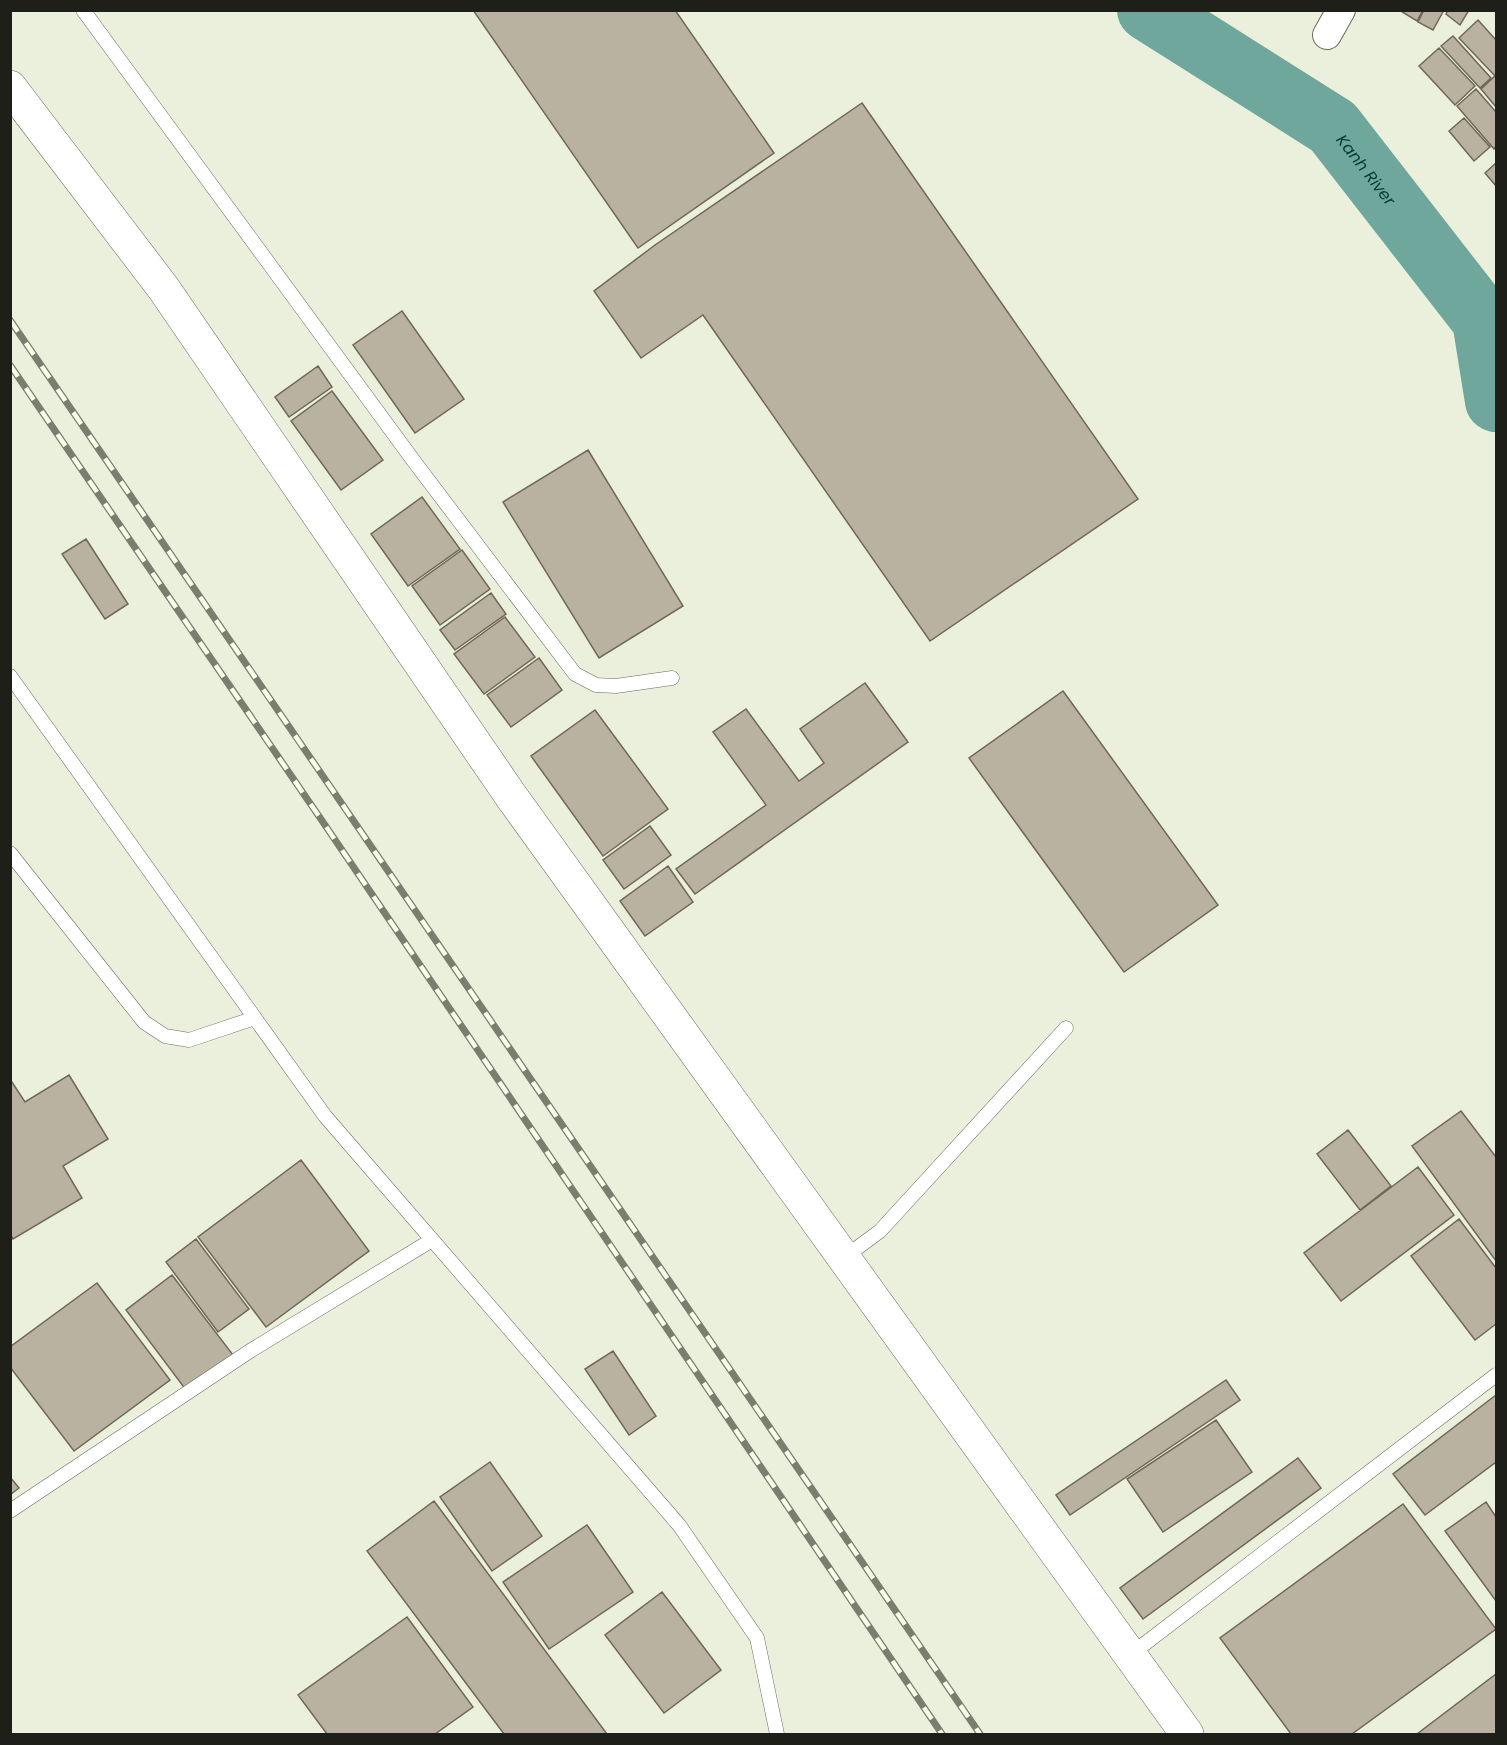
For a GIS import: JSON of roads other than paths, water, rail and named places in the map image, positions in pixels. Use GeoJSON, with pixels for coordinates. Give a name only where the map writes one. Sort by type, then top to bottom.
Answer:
{"type":"FeatureCollection","features":[{"type":"Feature","properties":{"kind":"street"},"geometry":{"type":"LineString","coordinates":[[1327,35],[1341,10]]}},
{"type":"Feature","properties":{"kind":"street"},"geometry":{"type":"LineString","coordinates":[[10,87],[164,289],[511,796],[1187,1734]]}},
{"type":"Feature","properties":{"kind":"lane"},"geometry":{"type":"LineString","coordinates":[[83,10],[413,460],[575,674],[596,685],[616,686],[672,678]]}},
{"type":"Feature","properties":{"kind":"lane"},"geometry":{"type":"LineString","coordinates":[[10,676],[325,1116],[679,1525],[757,1638],[777,1734]]}},
{"type":"Feature","properties":{"kind":"lane"},"geometry":{"type":"LineString","coordinates":[[10,853],[144,1022],[165,1036],[189,1040],[255,1018]]}},
{"type":"Feature","properties":{"kind":"lane"},"geometry":{"type":"LineString","coordinates":[[845,1257],[880,1232],[1066,1028]]}},
{"type":"Feature","properties":{"kind":"lane"},"geometry":{"type":"LineString","coordinates":[[10,1511],[250,1351],[432,1240]]}},
{"type":"Feature","properties":{"kind":"lane"},"geometry":{"type":"LineString","coordinates":[[1130,1655],[1497,1375]]}},
{"type":"Feature","properties":{"kind":"waterway","name":"Kanh River"},"geometry":{"type":"LineString","coordinates":[[1148,10],[1333,127],[1483,320],[1496,401]]}},
{"type":"Feature","properties":{"kind":"railway"},"geometry":{"type":"LineString","coordinates":[[10,320],[980,1734]]}},
{"type":"Feature","properties":{"kind":"railway"},"geometry":{"type":"LineString","coordinates":[[10,365],[942,1734]]}}]}
